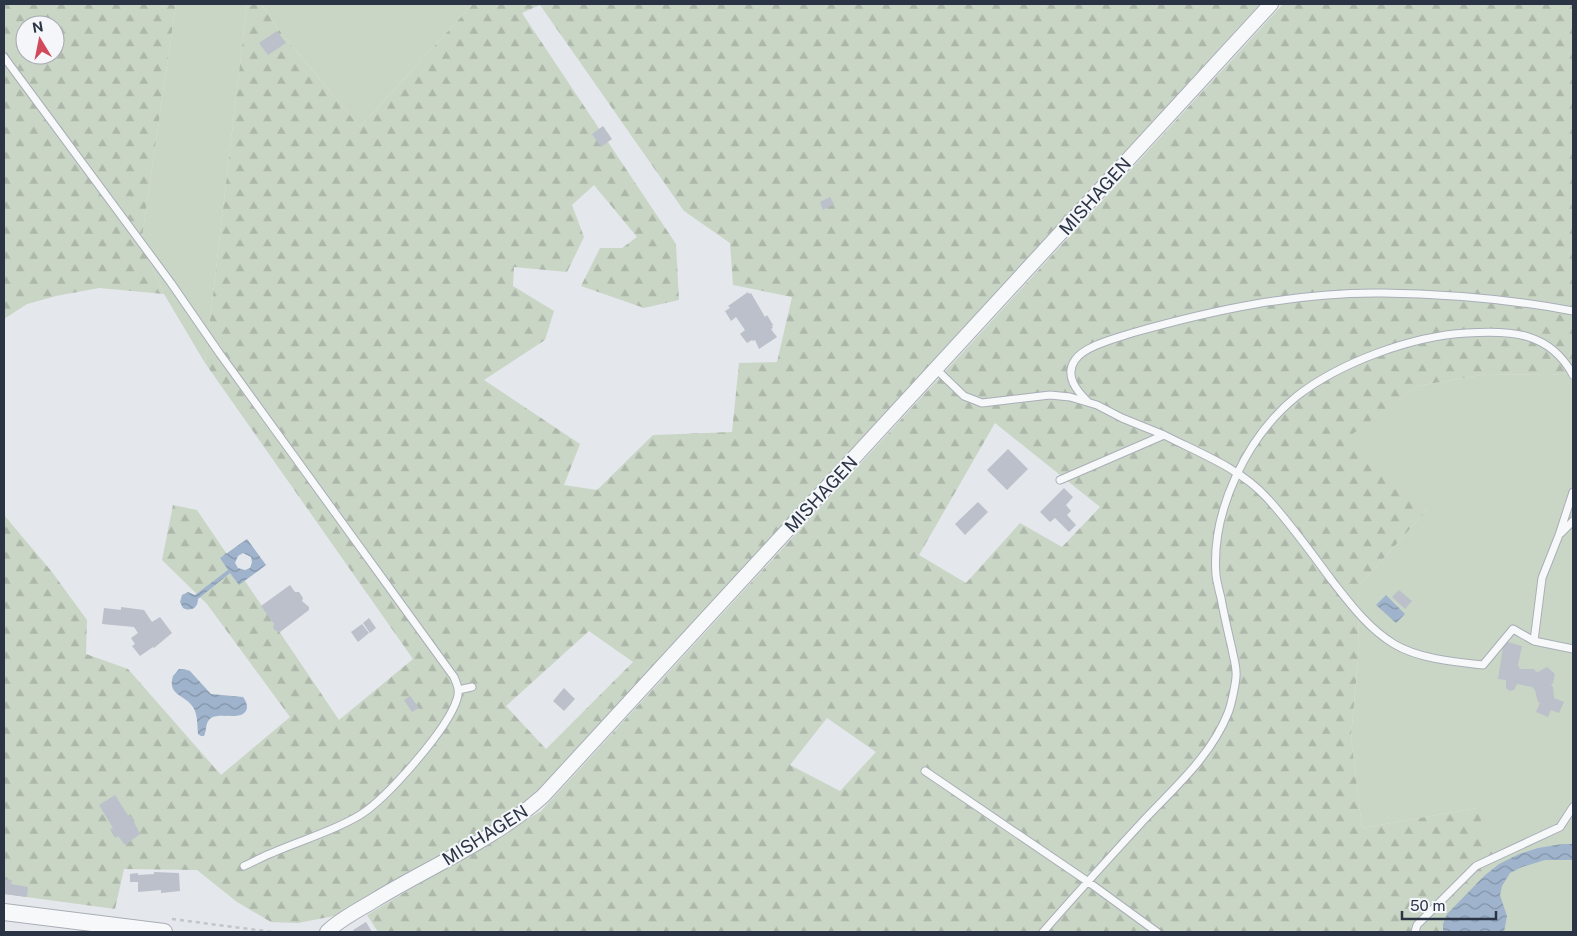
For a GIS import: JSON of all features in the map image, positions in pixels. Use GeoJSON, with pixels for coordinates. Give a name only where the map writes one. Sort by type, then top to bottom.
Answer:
{"type":"FeatureCollection","features":[{"type":"Feature","properties":{"kind":"street","name":"MISHAGEN"},"geometry":{"type":"LineString","coordinates":[[327,932],[387,893],[511,822],[543,796],[1271,4]]}},
{"type":"Feature","properties":{"kind":"street"},"geometry":{"type":"LineString","coordinates":[[4,912],[164,932]]}},
{"type":"Feature","properties":{"kind":"lane"},"geometry":{"type":"LineString","coordinates":[[4,57],[171,283],[220,354],[454,677],[458,686],[458,698],[441,729],[401,779],[374,804],[338,827],[244,866]]}},
{"type":"Feature","properties":{"kind":"lane"},"geometry":{"type":"LineString","coordinates":[[1088,402],[1076,390],[1072,381],[1071,369],[1075,359],[1084,352],[1097,345],[1157,326],[1233,308],[1334,294],[1380,293],[1528,302],[1573,311]]}},
{"type":"Feature","properties":{"kind":"lane"},"geometry":{"type":"LineString","coordinates":[[1043,932],[1206,754],[1228,713],[1237,673],[1216,576],[1217,542],[1221,515],[1238,473],[1253,446],[1272,421],[1297,396],[1329,376],[1365,358],[1410,343],[1454,333],[1490,331],[1522,335],[1540,340],[1558,354],[1573,375]]}},
{"type":"Feature","properties":{"kind":"lane"},"geometry":{"type":"LineString","coordinates":[[936,369],[964,396],[982,403],[1050,395],[1070,397],[1088,402],[1164,435],[1238,473],[1266,497],[1356,612],[1377,632],[1395,645],[1430,657],[1483,665],[1514,629],[1534,641],[1573,649]]}},
{"type":"Feature","properties":{"kind":"lane"},"geometry":{"type":"LineString","coordinates":[[1060,480],[1164,435]]}},
{"type":"Feature","properties":{"kind":"lane"},"geometry":{"type":"LineString","coordinates":[[1534,641],[1542,578],[1573,492]]}},
{"type":"Feature","properties":{"kind":"lane"},"geometry":{"type":"LineString","coordinates":[[1559,535],[1573,521]]}},
{"type":"Feature","properties":{"kind":"lane"},"geometry":{"type":"LineString","coordinates":[[458,690],[472,687]]}},
{"type":"Feature","properties":{"kind":"lane"},"geometry":{"type":"LineString","coordinates":[[925,771],[1157,932]]}},
{"type":"Feature","properties":{"kind":"lane"},"geometry":{"type":"LineString","coordinates":[[1415,932],[1417,925],[1476,866],[1560,827],[1573,807]]}},
{"type":"Feature","properties":{"kind":"green space"},"geometry":{"type":"Polygon","coordinates":[[[4,4],[176,4],[141,244],[164,294],[99,288],[56,296],[27,304],[4,319],[4,4]]]}},
{"type":"Feature","properties":{"kind":"green space"},"geometry":{"type":"Polygon","coordinates":[[[176,4],[247,4],[205,363],[164,294],[141,244],[176,4]]]}},
{"type":"Feature","properties":{"kind":"green space"},"geometry":{"type":"Polygon","coordinates":[[[247,4],[261,4],[282,34],[360,127],[473,4],[1260,4],[532,801],[339,915],[298,923],[271,922],[237,902],[197,870],[124,869],[115,909],[4,894],[4,515],[52,572],[87,620],[86,654],[128,669],[221,775],[290,717],[207,604],[162,560],[173,505],[197,510],[339,720],[413,659],[205,363],[247,4]],[[540,5],[522,13],[676,244],[679,300],[644,308],[581,286],[600,248],[622,248],[637,237],[594,185],[572,205],[584,237],[567,272],[514,267],[513,286],[554,311],[545,340],[484,380],[580,444],[564,485],[597,490],[653,435],[732,432],[739,363],[777,362],[792,297],[733,285],[730,243],[684,211],[540,5]],[[589,631],[506,706],[546,749],[633,662],[589,631]]]}},
{"type":"Feature","properties":{"kind":"green space"},"geometry":{"type":"Polygon","coordinates":[[[261,4],[473,4],[360,127],[282,34],[261,4]]]}},
{"type":"Feature","properties":{"kind":"green space"},"geometry":{"type":"Polygon","coordinates":[[[1283,4],[1573,4],[1573,373],[1549,375],[1487,374],[1417,386],[1350,436],[1402,484],[1426,511],[1359,586],[1358,660],[1351,737],[1362,828],[1477,808],[1496,864],[1444,932],[378,932],[367,915],[541,811],[1283,4]],[[995,423],[919,555],[966,583],[1020,523],[1062,547],[1100,507],[995,423]],[[827,718],[790,765],[840,791],[876,752],[827,718]]]}},
{"type":"Feature","properties":{"kind":"green space"},"geometry":{"type":"Polygon","coordinates":[[[1573,373],[1573,932],[1444,932],[1477,808],[1362,828],[1351,737],[1358,660],[1359,586],[1426,511],[1349,436],[1417,386],[1487,374],[1549,375],[1573,373]]]}},
{"type":"Feature","properties":{"kind":"water"},"geometry":{"type":"Polygon","coordinates":[[[247,539],[266,565],[239,585],[230,573],[198,599],[197,605],[194,608],[189,610],[183,608],[180,602],[182,595],[188,592],[195,595],[228,570],[220,558],[247,539]],[[243,553],[238,556],[235,563],[238,568],[245,570],[250,568],[251,557],[243,553]]]}},
{"type":"Feature","properties":{"kind":"water"},"geometry":{"type":"Polygon","coordinates":[[[1386,595],[1405,614],[1396,623],[1376,605],[1386,595]]]}},
{"type":"Feature","properties":{"kind":"water"},"geometry":{"type":"Polygon","coordinates":[[[179,669],[190,671],[211,694],[243,697],[247,705],[245,712],[237,716],[215,716],[211,718],[204,736],[201,736],[198,734],[195,710],[172,687],[173,676],[179,669]]]}},
{"type":"Feature","properties":{"kind":"water"},"geometry":{"type":"Polygon","coordinates":[[[1573,844],[1573,860],[1545,860],[1510,873],[1502,886],[1500,895],[1507,916],[1504,932],[1443,932],[1443,924],[1447,914],[1484,876],[1499,864],[1519,854],[1538,848],[1573,844]]]}},
{"type":"Feature","properties":{"kind":"building"},"geometry":{"type":"Polygon","coordinates":[[[277,31],[286,43],[268,55],[259,43],[277,31]]]}},
{"type":"Feature","properties":{"kind":"building"},"geometry":{"type":"Polygon","coordinates":[[[603,126],[612,139],[601,147],[592,134],[603,126]]]}},
{"type":"Feature","properties":{"kind":"building"},"geometry":{"type":"Polygon","coordinates":[[[830,197],[834,204],[823,210],[820,202],[830,197]]]}},
{"type":"Feature","properties":{"kind":"building"},"geometry":{"type":"Polygon","coordinates":[[[748,292],[749,294],[751,293],[765,317],[767,315],[773,325],[771,329],[777,337],[759,349],[755,340],[747,343],[740,334],[745,330],[736,317],[731,321],[725,311],[730,308],[728,306],[748,292]]]}},
{"type":"Feature","properties":{"kind":"building"},"geometry":{"type":"Polygon","coordinates":[[[1008,449],[1028,469],[1007,490],[987,470],[1008,449]]]}},
{"type":"Feature","properties":{"kind":"building"},"geometry":{"type":"Polygon","coordinates":[[[1064,488],[1073,497],[1066,505],[1071,511],[1067,515],[1076,525],[1069,532],[1055,518],[1050,522],[1040,512],[1064,488]]]}},
{"type":"Feature","properties":{"kind":"building"},"geometry":{"type":"Polygon","coordinates":[[[978,502],[988,512],[965,535],[955,524],[978,502]]]}},
{"type":"Feature","properties":{"kind":"building"},"geometry":{"type":"Polygon","coordinates":[[[290,585],[295,592],[299,592],[303,598],[302,601],[309,607],[309,610],[280,632],[276,631],[273,628],[274,624],[261,606],[290,585]]]}},
{"type":"Feature","properties":{"kind":"building"},"geometry":{"type":"Polygon","coordinates":[[[1399,590],[1412,601],[1405,609],[1392,597],[1399,590]]]}},
{"type":"Feature","properties":{"kind":"building"},"geometry":{"type":"Polygon","coordinates":[[[121,607],[144,610],[152,622],[160,617],[172,633],[154,648],[140,656],[132,646],[135,644],[131,638],[138,633],[134,627],[102,624],[104,608],[121,610],[121,607]]]}},
{"type":"Feature","properties":{"kind":"building"},"geometry":{"type":"Polygon","coordinates":[[[369,618],[376,628],[370,633],[363,623],[369,618]]]}},
{"type":"Feature","properties":{"kind":"building"},"geometry":{"type":"Polygon","coordinates":[[[362,624],[369,633],[358,642],[351,632],[362,624]]]}},
{"type":"Feature","properties":{"kind":"building"},"geometry":{"type":"Polygon","coordinates":[[[1504,641],[1522,646],[1518,665],[1520,669],[1534,669],[1538,672],[1547,667],[1555,674],[1551,685],[1554,698],[1564,702],[1559,713],[1551,710],[1548,717],[1536,712],[1540,703],[1532,687],[1517,684],[1514,690],[1510,691],[1506,688],[1506,680],[1498,679],[1504,641]]]}},
{"type":"Feature","properties":{"kind":"building"},"geometry":{"type":"Polygon","coordinates":[[[564,688],[575,699],[564,711],[553,701],[564,688]]]}},
{"type":"Feature","properties":{"kind":"building"},"geometry":{"type":"Polygon","coordinates":[[[410,696],[419,708],[412,712],[404,700],[410,696]]]}},
{"type":"Feature","properties":{"kind":"building"},"geometry":{"type":"Polygon","coordinates":[[[115,795],[129,817],[131,816],[140,834],[125,845],[118,836],[115,838],[110,829],[113,828],[99,805],[115,795]]]}},
{"type":"Feature","properties":{"kind":"building"},"geometry":{"type":"Polygon","coordinates":[[[154,872],[179,873],[180,891],[161,893],[161,890],[138,892],[138,882],[130,882],[130,874],[154,874],[154,872]]]}},
{"type":"Feature","properties":{"kind":"building"},"geometry":{"type":"Polygon","coordinates":[[[4,879],[12,880],[11,884],[28,887],[27,897],[4,894],[4,879]]]}},
{"type":"Feature","properties":{"kind":"building"},"geometry":{"type":"Polygon","coordinates":[[[366,922],[372,932],[354,932],[353,930],[366,922]]]}}]}
